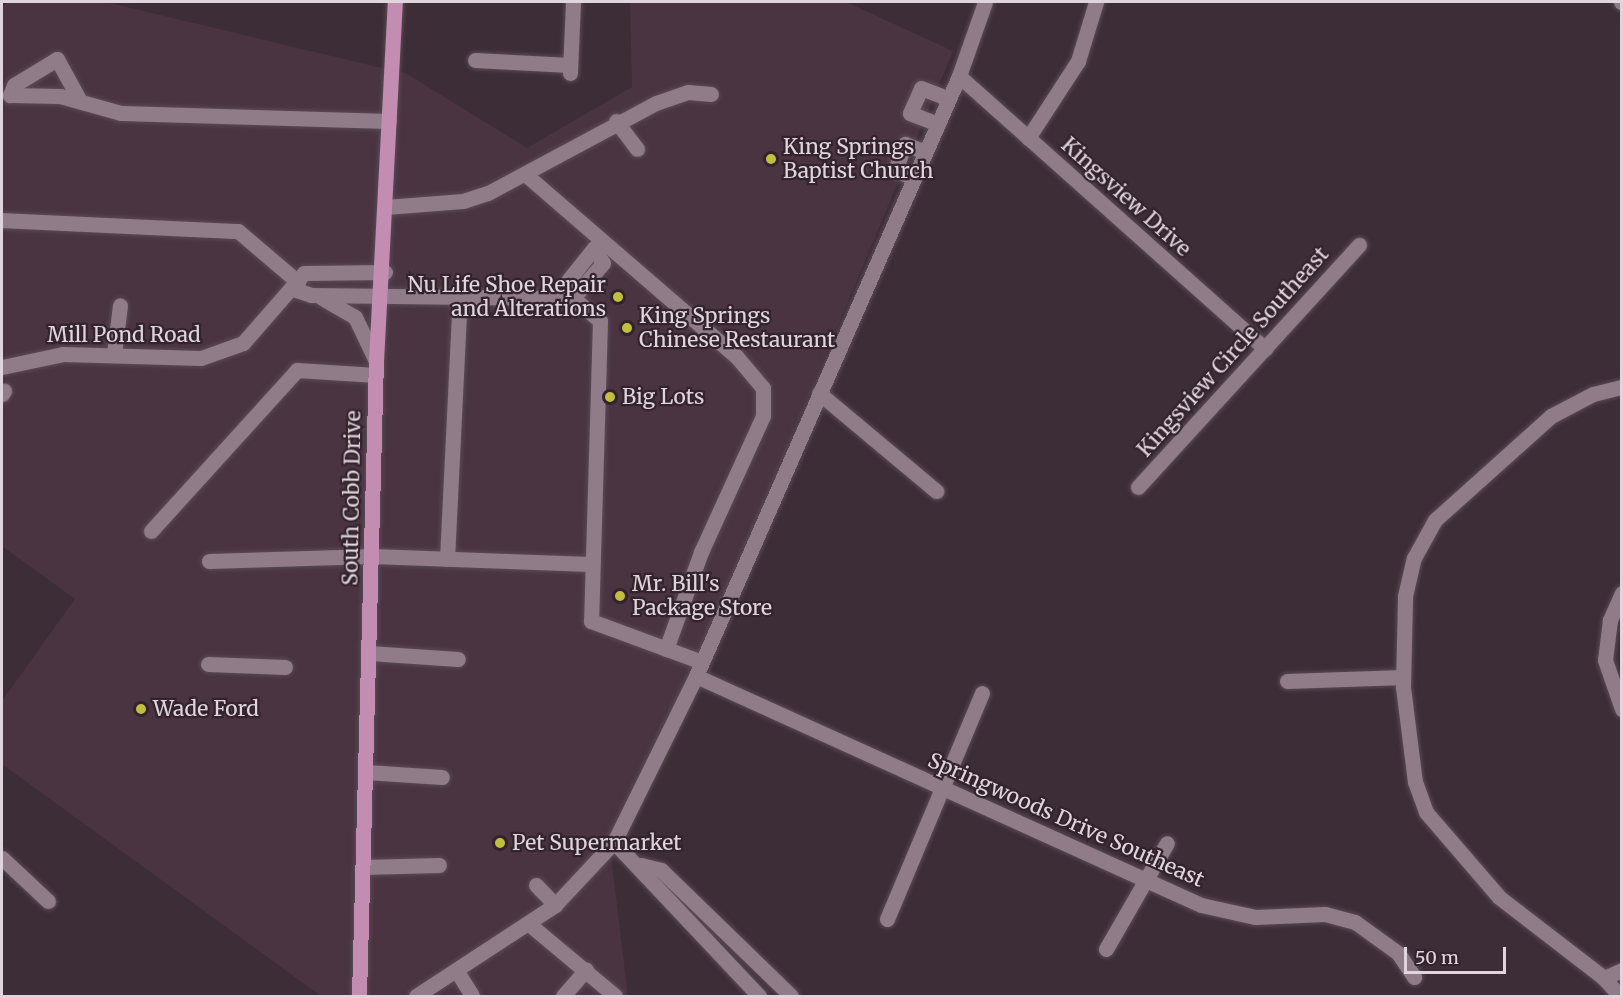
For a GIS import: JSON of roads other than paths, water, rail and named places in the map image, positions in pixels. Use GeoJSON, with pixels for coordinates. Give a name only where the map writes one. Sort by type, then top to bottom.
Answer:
{"type":"FeatureCollection","features":[{"type":"Feature","properties":{"kind":"main road","name":"South Cobb Drive"},"geometry":{"type":"LineString","coordinates":[[359,996],[376,368],[385,272],[395,2]]}},
{"type":"Feature","properties":{"kind":"street"},"geometry":{"type":"LineString","coordinates":[[475,60],[570,69],[573,2]]}},
{"type":"Feature","properties":{"kind":"street"},"geometry":{"type":"LineString","coordinates":[[416,996],[458,973],[555,905],[614,842],[699,669],[959,76],[985,2]]}},
{"type":"Feature","properties":{"kind":"street"},"geometry":{"type":"LineString","coordinates":[[1028,138],[1078,61],[1096,2]]}},
{"type":"Feature","properties":{"kind":"street","name":"Kingsview Drive"},"geometry":{"type":"LineString","coordinates":[[959,76],[1265,349]]}},
{"type":"Feature","properties":{"kind":"street"},"geometry":{"type":"LineString","coordinates":[[938,124],[910,113],[921,88],[949,99]]}},
{"type":"Feature","properties":{"kind":"street"},"geometry":{"type":"LineString","coordinates":[[386,207],[463,201],[525,174],[616,122],[688,92],[711,94]]}},
{"type":"Feature","properties":{"kind":"street"},"geometry":{"type":"LineString","coordinates":[[80,101],[121,113],[389,121]]}},
{"type":"Feature","properties":{"kind":"street"},"geometry":{"type":"LineString","coordinates":[[616,122],[637,149]]}},
{"type":"Feature","properties":{"kind":"street"},"geometry":{"type":"LineString","coordinates":[[914,178],[895,170],[905,144],[926,152]]}},
{"type":"Feature","properties":{"kind":"street"},"geometry":{"type":"LineString","coordinates":[[525,174],[736,356],[763,388],[763,416],[701,552],[666,649]]}},
{"type":"Feature","properties":{"kind":"street"},"geometry":{"type":"LineString","coordinates":[[2,220],[238,231],[296,285],[354,317],[376,368],[297,370],[151,531]]}},
{"type":"Feature","properties":{"kind":"street","name":"Kingsview Circle Southeast"},"geometry":{"type":"LineString","coordinates":[[1138,487],[1359,245]]}},
{"type":"Feature","properties":{"kind":"street"},"geometry":{"type":"LineString","coordinates":[[555,297],[594,248],[603,263],[573,298]]}},
{"type":"Feature","properties":{"kind":"street","name":"Mill Pond Road"},"geometry":{"type":"LineString","coordinates":[[2,367],[40,357],[114,354],[177,359],[221,353],[243,343],[296,285],[304,273],[320,270],[385,272]]}},
{"type":"Feature","properties":{"kind":"street"},"geometry":{"type":"LineString","coordinates":[[209,561],[372,556],[590,564],[600,321],[573,298],[311,295]]}},
{"type":"Feature","properties":{"kind":"street"},"geometry":{"type":"LineString","coordinates":[[447,559],[460,297]]}},
{"type":"Feature","properties":{"kind":"street"},"geometry":{"type":"LineString","coordinates":[[114,354],[120,305]]}},
{"type":"Feature","properties":{"kind":"street"},"geometry":{"type":"LineString","coordinates":[[1620,996],[1604,978],[1499,897],[1426,812],[1416,782],[1403,677],[1405,596],[1414,558],[1436,520],[1536,427],[1593,394],[1622,387]]}},
{"type":"Feature","properties":{"kind":"street"},"geometry":{"type":"LineString","coordinates":[[819,393],[936,491]]}},
{"type":"Feature","properties":{"kind":"street","name":"Springwoods Drive Southeast"},"geometry":{"type":"LineString","coordinates":[[590,564],[591,621],[666,649],[699,669],[942,788],[1201,904],[1255,917],[1325,914],[1355,922],[1398,953],[1414,976]]}},
{"type":"Feature","properties":{"kind":"street"},"geometry":{"type":"LineString","coordinates":[[1622,593],[1610,620],[1605,660],[1622,708]]}},
{"type":"Feature","properties":{"kind":"street"},"geometry":{"type":"LineString","coordinates":[[369,653],[458,659]]}},
{"type":"Feature","properties":{"kind":"street"},"geometry":{"type":"LineString","coordinates":[[208,664],[285,667]]}},
{"type":"Feature","properties":{"kind":"street"},"geometry":{"type":"LineString","coordinates":[[1287,681],[1403,677]]}},
{"type":"Feature","properties":{"kind":"street"},"geometry":{"type":"LineString","coordinates":[[887,919],[982,693]]}},
{"type":"Feature","properties":{"kind":"street"},"geometry":{"type":"LineString","coordinates":[[366,772],[442,777]]}},
{"type":"Feature","properties":{"kind":"street"},"geometry":{"type":"LineString","coordinates":[[614,842],[641,865],[661,870],[791,996]]}},
{"type":"Feature","properties":{"kind":"street"},"geometry":{"type":"LineString","coordinates":[[1106,949],[1151,880],[1167,843]]}},
{"type":"Feature","properties":{"kind":"street"},"geometry":{"type":"LineString","coordinates":[[2,858],[48,901]]}},
{"type":"Feature","properties":{"kind":"street"},"geometry":{"type":"LineString","coordinates":[[363,867],[439,865]]}},
{"type":"Feature","properties":{"kind":"street"},"geometry":{"type":"LineString","coordinates":[[641,865],[649,884],[759,996]]}},
{"type":"Feature","properties":{"kind":"street"},"geometry":{"type":"LineString","coordinates":[[536,885],[555,905]]}},
{"type":"Feature","properties":{"kind":"street"},"geometry":{"type":"LineString","coordinates":[[529,924],[615,996]]}},
{"type":"Feature","properties":{"kind":"street"},"geometry":{"type":"LineString","coordinates":[[714,949],[727,934]]}},
{"type":"Feature","properties":{"kind":"street"},"geometry":{"type":"LineString","coordinates":[[563,996],[586,970]]}},
{"type":"Feature","properties":{"kind":"street"},"geometry":{"type":"LineString","coordinates":[[1604,978],[1622,970]]}},
{"type":"Feature","properties":{"kind":"street"},"geometry":{"type":"LineString","coordinates":[[458,973],[472,995]]}},
{"type":"Feature","properties":{"kind":"place","name":"King Springs Baptist Church"},"geometry":{"type":"Point","coordinates":[771,159]}},
{"type":"Feature","properties":{"kind":"place","name":"Nu Life Shoe Repair and Alterations"},"geometry":{"type":"Point","coordinates":[618,297]}},
{"type":"Feature","properties":{"kind":"place","name":"King Springs Chinese Restaurant"},"geometry":{"type":"Point","coordinates":[627,328]}},
{"type":"Feature","properties":{"kind":"place","name":"Big Lots"},"geometry":{"type":"Point","coordinates":[610,397]}},
{"type":"Feature","properties":{"kind":"place","name":"Mr. Bill's Package Store"},"geometry":{"type":"Point","coordinates":[620,596]}},
{"type":"Feature","properties":{"kind":"place","name":"Wade Ford"},"geometry":{"type":"Point","coordinates":[141,709]}},
{"type":"Feature","properties":{"kind":"place","name":"Pet Supermarket"},"geometry":{"type":"Point","coordinates":[500,843]}}]}
